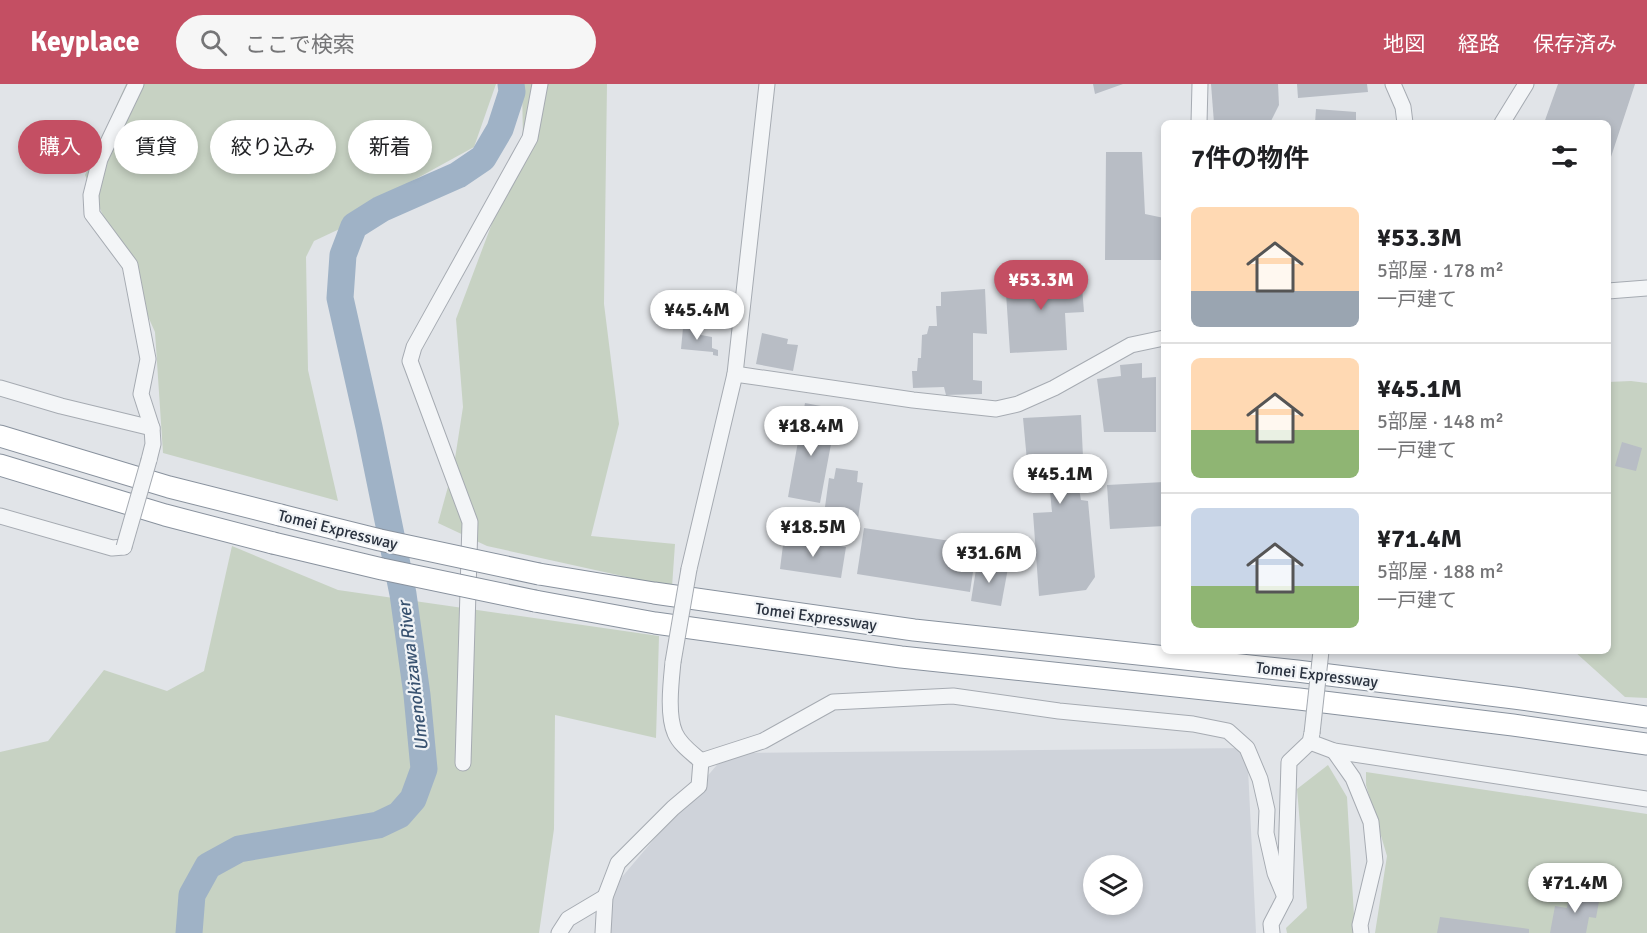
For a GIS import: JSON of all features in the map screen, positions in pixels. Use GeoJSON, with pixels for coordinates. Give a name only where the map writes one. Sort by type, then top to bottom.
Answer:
{"type":"FeatureCollection","features":[{"type":"Feature","properties":{"kind":"highway","name":"Tomei Expressway"},"geometry":{"type":"LineString","coordinates":[[0,436],[169,487],[380,540],[539,574],[666,595],[914,630],[1297,671],[1647,717]]}},
{"type":"Feature","properties":{"kind":"highway","name":"Tomei Expressway"},"geometry":{"type":"LineString","coordinates":[[0,465],[165,515],[273,543],[382,569],[655,623],[901,657],[1311,701],[1513,725],[1647,744]]}},
{"type":"Feature","properties":{"kind":"street"},"geometry":{"type":"LineString","coordinates":[[0,516],[112,548],[124,547],[153,444],[152,428],[141,394],[148,358],[130,265],[92,214],[90,195],[100,159],[136,84]]}},
{"type":"Feature","properties":{"kind":"street"},"geometry":{"type":"LineString","coordinates":[[463,763],[470,522],[410,360],[414,347],[530,138],[540,84]]}},
{"type":"Feature","properties":{"kind":"street"},"geometry":{"type":"LineString","coordinates":[[701,761],[683,745],[675,733],[670,696],[673,662],[689,568],[735,374],[767,84]]}},
{"type":"Feature","properties":{"kind":"street"},"geometry":{"type":"LineString","coordinates":[[1199,120],[1200,84]]}},
{"type":"Feature","properties":{"kind":"street"},"geometry":{"type":"LineString","coordinates":[[1392,84],[1403,107],[1405,120]]}},
{"type":"Feature","properties":{"kind":"street"},"geometry":{"type":"LineString","coordinates":[[1504,120],[1526,84]]}},
{"type":"Feature","properties":{"kind":"street"},"geometry":{"type":"LineString","coordinates":[[1611,291],[1647,288]]}},
{"type":"Feature","properties":{"kind":"street"},"geometry":{"type":"LineString","coordinates":[[735,374],[913,400],[996,409],[1018,404],[1054,388],[1131,345],[1161,339]]}},
{"type":"Feature","properties":{"kind":"street"},"geometry":{"type":"LineString","coordinates":[[0,388],[61,406],[152,428]]}},
{"type":"Feature","properties":{"kind":"street"},"geometry":{"type":"LineString","coordinates":[[1272,933],[1271,924],[1285,897],[1289,762],[1311,737],[1321,654]]}},
{"type":"Feature","properties":{"kind":"street"},"geometry":{"type":"LineString","coordinates":[[701,761],[763,741],[833,702],[952,696],[1059,711],[1193,724],[1228,731],[1247,748],[1260,779],[1267,810],[1266,833],[1275,873],[1285,897]]}},
{"type":"Feature","properties":{"kind":"street"},"geometry":{"type":"LineString","coordinates":[[1311,737],[1334,751],[1647,799]]}},
{"type":"Feature","properties":{"kind":"street"},"geometry":{"type":"LineString","coordinates":[[1334,751],[1353,778],[1371,822],[1376,862],[1360,933]]}},
{"type":"Feature","properties":{"kind":"street"},"geometry":{"type":"LineString","coordinates":[[603,933],[605,897],[618,863],[673,808],[699,786],[701,761]]}},
{"type":"Feature","properties":{"kind":"street"},"geometry":{"type":"LineString","coordinates":[[560,933],[568,919],[605,897]]}},
{"type":"Feature","properties":{"kind":"shaded area"},"geometry":{"type":"Polygon","coordinates":[[[1247,748],[1256,933],[600,933],[605,897],[727,753],[1247,748]]]}},
{"type":"Feature","properties":{"kind":"green space"},"geometry":{"type":"Polygon","coordinates":[[[126,84],[496,84],[474,147],[432,170],[432,120],[348,120],[348,174],[425,174],[383,197],[348,225],[314,241],[306,257],[308,370],[338,501],[163,453],[155,332],[85,175],[102,174],[102,137],[126,84]]]}},
{"type":"Feature","properties":{"kind":"green space"},"geometry":{"type":"Polygon","coordinates":[[[522,84],[607,84],[604,304],[619,424],[591,536],[675,544],[672,587],[487,546],[438,523],[454,465],[463,407],[456,319],[523,141],[522,84]]]}},
{"type":"Feature","properties":{"kind":"green space"},"geometry":{"type":"Polygon","coordinates":[[[1611,382],[1647,383],[1647,698],[1625,697],[1577,654],[1611,654],[1611,382]]]}},
{"type":"Feature","properties":{"kind":"green space"},"geometry":{"type":"Polygon","coordinates":[[[232,546],[338,590],[659,636],[656,738],[555,715],[554,829],[539,933],[0,933],[0,752],[48,741],[104,670],[167,691],[204,671],[232,546]]]}},
{"type":"Feature","properties":{"kind":"green space"},"geometry":{"type":"Polygon","coordinates":[[[1328,765],[1347,797],[1355,933],[1287,933],[1286,928],[1307,908],[1297,789],[1328,765]]]}},
{"type":"Feature","properties":{"kind":"green space"},"geometry":{"type":"Polygon","coordinates":[[[1366,772],[1647,814],[1647,933],[1375,933],[1387,856],[1366,785],[1366,772]]]}},
{"type":"Feature","properties":{"kind":"building"},"geometry":{"type":"Polygon","coordinates":[[[1093,84],[1123,84],[1095,94],[1093,84]]]}},
{"type":"Feature","properties":{"kind":"building"},"geometry":{"type":"Polygon","coordinates":[[[1211,84],[1278,84],[1279,105],[1272,120],[1214,120],[1211,84]]]}},
{"type":"Feature","properties":{"kind":"building"},"geometry":{"type":"Polygon","coordinates":[[[1297,84],[1367,84],[1368,92],[1298,98],[1297,84]]]}},
{"type":"Feature","properties":{"kind":"building"},"geometry":{"type":"Polygon","coordinates":[[[1558,84],[1635,84],[1611,157],[1611,120],[1545,120],[1558,84]]]}},
{"type":"Feature","properties":{"kind":"building"},"geometry":{"type":"Polygon","coordinates":[[[1316,109],[1356,112],[1356,120],[1315,120],[1316,109]]]}},
{"type":"Feature","properties":{"kind":"building"},"geometry":{"type":"Polygon","coordinates":[[[1106,152],[1142,152],[1145,214],[1161,217],[1161,260],[1105,260],[1106,152]]]}},
{"type":"Feature","properties":{"kind":"building"},"geometry":{"type":"Polygon","coordinates":[[[1081,274],[1084,312],[1065,313],[1067,350],[1010,353],[1005,278],[1081,274]]]}},
{"type":"Feature","properties":{"kind":"building"},"geometry":{"type":"Polygon","coordinates":[[[985,289],[987,334],[973,333],[973,380],[982,381],[982,394],[946,395],[944,387],[913,388],[912,371],[917,371],[918,358],[921,358],[922,335],[927,334],[929,326],[937,326],[936,306],[941,306],[941,292],[985,289]]]}},
{"type":"Feature","properties":{"kind":"building"},"geometry":{"type":"Polygon","coordinates":[[[683,328],[702,328],[701,335],[712,337],[712,348],[718,350],[718,356],[713,355],[713,352],[681,349],[683,328]]]}},
{"type":"Feature","properties":{"kind":"building"},"geometry":{"type":"Polygon","coordinates":[[[762,333],[788,339],[787,344],[798,345],[793,371],[756,364],[762,333]]]}},
{"type":"Feature","properties":{"kind":"building"},"geometry":{"type":"Polygon","coordinates":[[[1142,363],[1142,378],[1156,377],[1156,432],[1104,432],[1097,379],[1121,376],[1120,365],[1142,363]]]}},
{"type":"Feature","properties":{"kind":"building"},"geometry":{"type":"Polygon","coordinates":[[[805,403],[821,406],[818,426],[834,428],[820,503],[788,497],[805,403]]]}},
{"type":"Feature","properties":{"kind":"building"},"geometry":{"type":"Polygon","coordinates":[[[1081,415],[1084,478],[1077,478],[1081,500],[1088,501],[1095,577],[1086,590],[1039,596],[1033,513],[1052,512],[1049,481],[1029,482],[1023,418],[1081,415]]]}},
{"type":"Feature","properties":{"kind":"building"},"geometry":{"type":"Polygon","coordinates":[[[1622,442],[1642,448],[1636,471],[1615,466],[1622,442]]]}},
{"type":"Feature","properties":{"kind":"building"},"geometry":{"type":"Polygon","coordinates":[[[836,468],[858,471],[857,482],[863,483],[856,533],[840,530],[838,541],[821,536],[829,478],[834,479],[836,468]]]}},
{"type":"Feature","properties":{"kind":"building"},"geometry":{"type":"Polygon","coordinates":[[[1161,482],[1161,526],[1110,529],[1107,485],[1161,482]]]}},
{"type":"Feature","properties":{"kind":"building"},"geometry":{"type":"Polygon","coordinates":[[[864,528],[977,545],[970,592],[857,574],[864,528]]]}},
{"type":"Feature","properties":{"kind":"building"},"geometry":{"type":"Polygon","coordinates":[[[784,537],[846,547],[841,578],[780,569],[784,537]]]}},
{"type":"Feature","properties":{"kind":"building"},"geometry":{"type":"Polygon","coordinates":[[[977,563],[1008,568],[1001,606],[971,601],[977,563]]]}},
{"type":"Feature","properties":{"kind":"building"},"geometry":{"type":"Polygon","coordinates":[[[1568,872],[1604,878],[1603,888],[1566,882],[1568,872]]]}},
{"type":"Feature","properties":{"kind":"building"},"geometry":{"type":"Polygon","coordinates":[[[1570,891],[1600,896],[1596,918],[1589,917],[1586,933],[1550,933],[1555,906],[1567,908],[1570,891]]]}},
{"type":"Feature","properties":{"kind":"building"},"geometry":{"type":"Polygon","coordinates":[[[1440,917],[1529,929],[1529,933],[1437,933],[1440,917]]]}},
{"type":"Feature","properties":{"kind":"waterway","name":"Umenokizawa River"},"geometry":{"type":"LineString","coordinates":[[189,933],[192,895],[208,866],[239,849],[378,825],[399,815],[413,799],[424,769],[417,695],[403,594],[340,298],[343,255],[354,226],[381,209],[458,175],[483,158],[500,129],[512,92],[511,84]]}}]}
